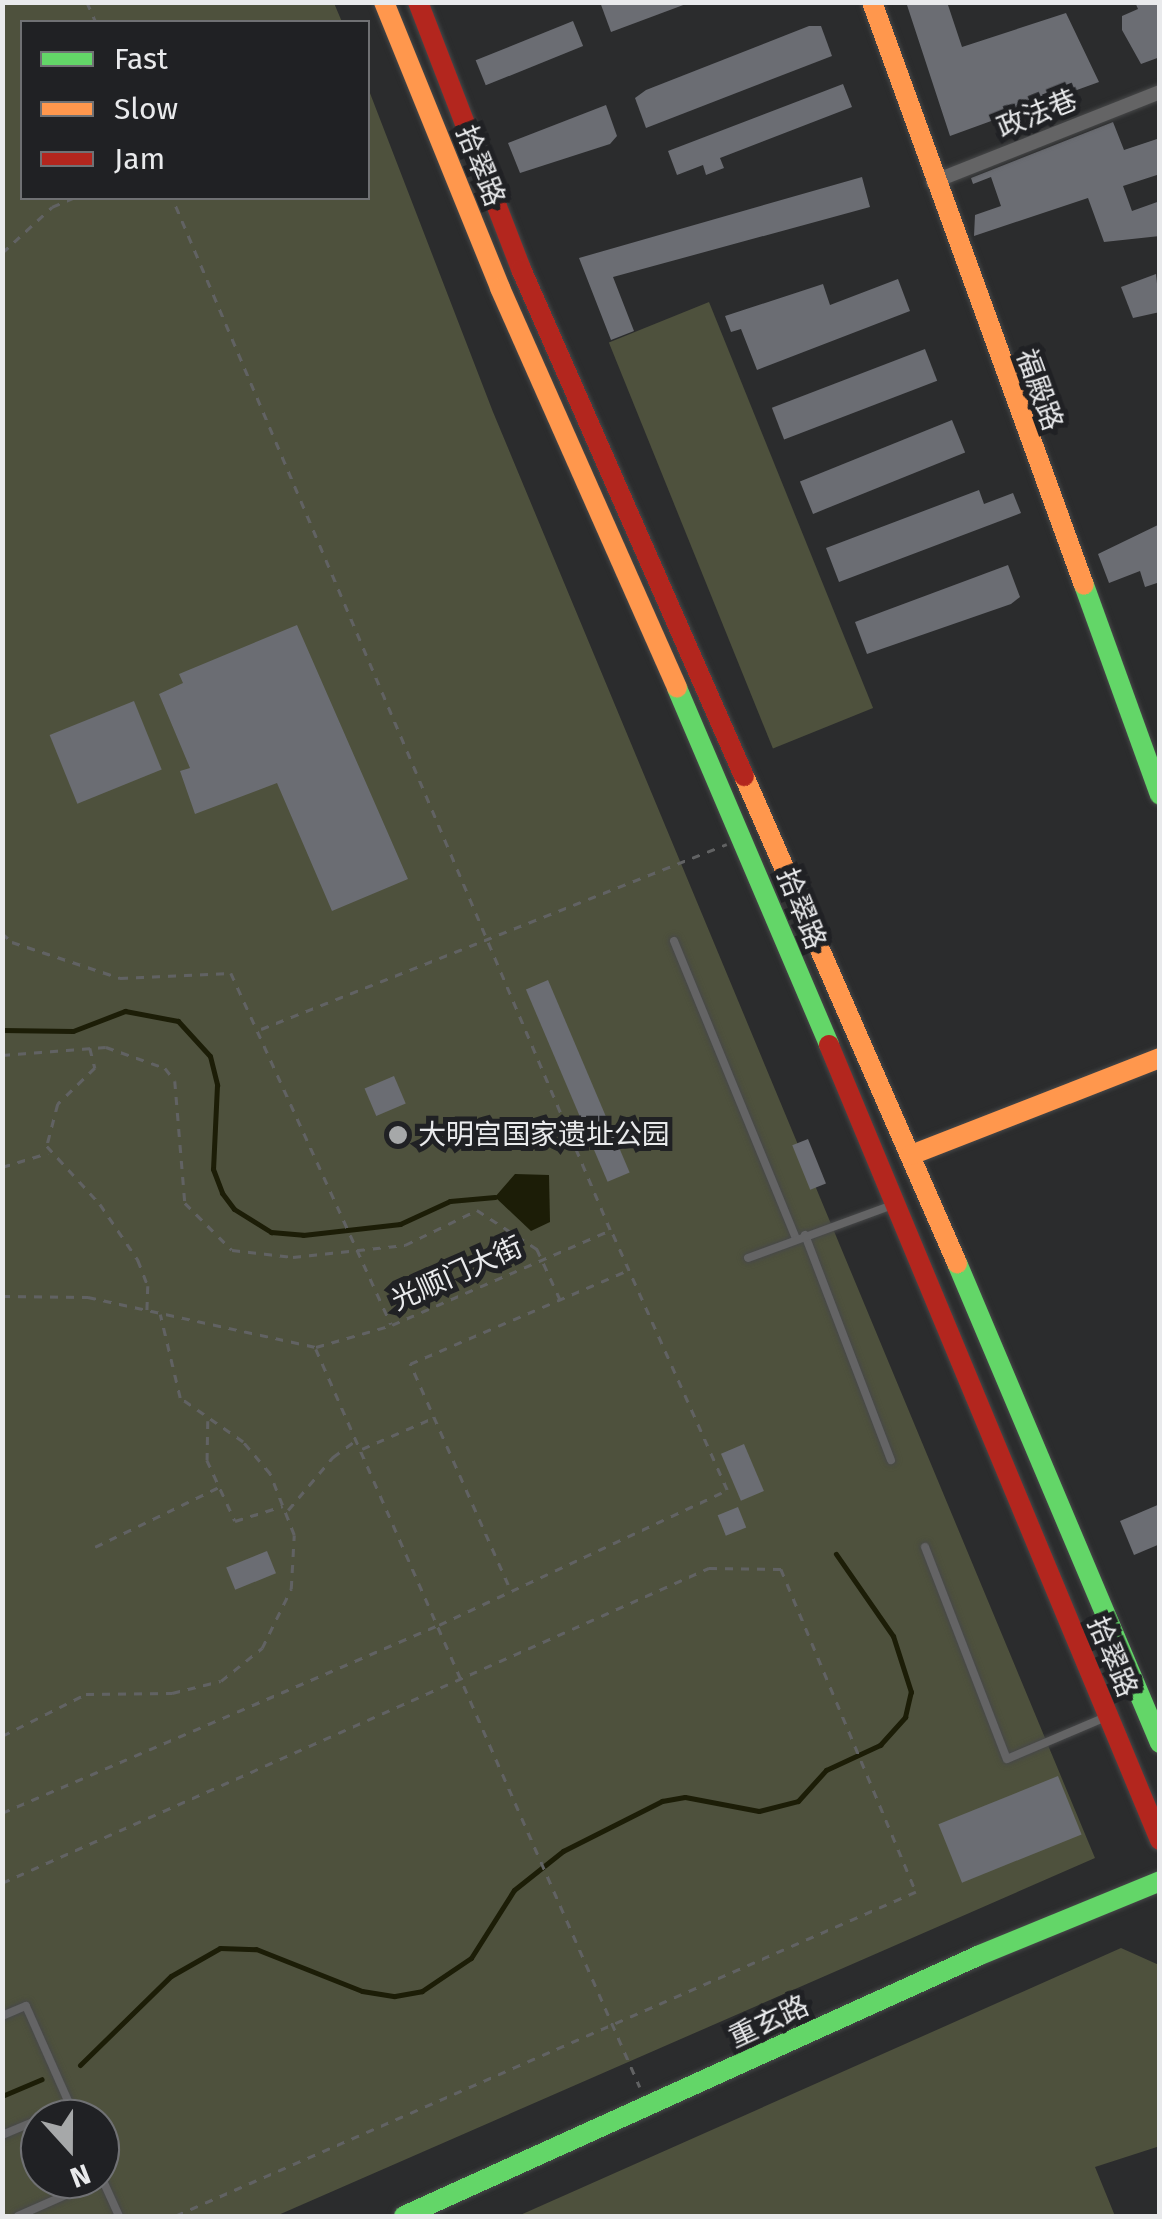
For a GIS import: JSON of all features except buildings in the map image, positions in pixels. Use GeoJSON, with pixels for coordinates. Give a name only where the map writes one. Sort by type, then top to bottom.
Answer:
{"type":"FeatureCollection","features":[{"type":"Feature","properties":{"kind":"main road","name":"拾翠路"},"geometry":{"type":"LineString","coordinates":[[384,2],[507,305],[743,838],[1160,1840]]}},
{"type":"Feature","properties":{"kind":"main road","name":"拾翠路"},"geometry":{"type":"LineString","coordinates":[[418,2],[520,269],[910,1156],[1160,1743]]}},
{"type":"Feature","properties":{"kind":"main road","name":"福殿路"},"geometry":{"type":"LineString","coordinates":[[872,2],[932,182],[1160,795]]}},
{"type":"Feature","properties":{"kind":"main road"},"geometry":{"type":"LineString","coordinates":[[910,1156],[1160,1058]]}},
{"type":"Feature","properties":{"kind":"main road","name":"重玄路"},"geometry":{"type":"LineString","coordinates":[[404,2216],[980,1955],[1160,1881]]}},
{"type":"Feature","properties":{"kind":"street","name":"政法巷"},"geometry":{"type":"LineString","coordinates":[[932,182],[1160,92]]}},
{"type":"Feature","properties":{"kind":"lane"},"geometry":{"type":"LineString","coordinates":[[674,941],[891,1460]]}},
{"type":"Feature","properties":{"kind":"lane"},"geometry":{"type":"LineString","coordinates":[[748,1258],[893,1204]]}},
{"type":"Feature","properties":{"kind":"lane"},"geometry":{"type":"LineString","coordinates":[[925,1547],[1007,1759],[1108,1717]]}},
{"type":"Feature","properties":{"kind":"lane"},"geometry":{"type":"LineString","coordinates":[[2,2016],[26,2006],[67,2099]]}},
{"type":"Feature","properties":{"kind":"lane"},"geometry":{"type":"LineString","coordinates":[[18,2216],[53,2199]]}},
{"type":"Feature","properties":{"kind":"path"},"geometry":{"type":"LineString","coordinates":[[2,253],[52,208],[70,200]]}},
{"type":"Feature","properties":{"kind":"path"},"geometry":{"type":"LineString","coordinates":[[2,1813],[438,1625],[509,1587],[727,1490],[658,1326],[652,1329],[483,936],[173,200]]}},
{"type":"Feature","properties":{"kind":"path"},"geometry":{"type":"LineString","coordinates":[[258,1030],[483,936],[743,838]]}},
{"type":"Feature","properties":{"kind":"path"},"geometry":{"type":"LineString","coordinates":[[2,933],[12,942],[120,978],[231,973],[392,1325]]}},
{"type":"Feature","properties":{"kind":"path"},"geometry":{"type":"LineString","coordinates":[[2,1055],[89,1047],[151,1060],[175,1081],[185,1203],[232,1250],[292,1256],[358,1251],[424,1240],[477,1210],[528,1241],[542,1258],[560,1299]]}},
{"type":"Feature","properties":{"kind":"path"},"geometry":{"type":"LineString","coordinates":[[50,1153],[58,1104],[95,1068],[89,1047]]}},
{"type":"Feature","properties":{"kind":"path"},"geometry":{"type":"LineString","coordinates":[[2,1167],[50,1153]]}},
{"type":"Feature","properties":{"kind":"path"},"geometry":{"type":"LineString","coordinates":[[50,1153],[100,1204],[138,1260],[148,1286],[147,1310]]}},
{"type":"Feature","properties":{"kind":"path","name":"光顺门大街"},"geometry":{"type":"LineString","coordinates":[[2,1296],[88,1297],[316,1347],[392,1325],[610,1230]]}},
{"type":"Feature","properties":{"kind":"path"},"geometry":{"type":"LineString","coordinates":[[509,1587],[410,1364],[627,1270]]}},
{"type":"Feature","properties":{"kind":"path"},"geometry":{"type":"LineString","coordinates":[[2,1736],[86,1694],[201,1689],[242,1667],[262,1648],[291,1589],[297,1564],[285,1506],[258,1456],[191,1410],[171,1379],[160,1312]]}},
{"type":"Feature","properties":{"kind":"path"},"geometry":{"type":"LineString","coordinates":[[316,1347],[649,2107]]}},
{"type":"Feature","properties":{"kind":"path"},"geometry":{"type":"LineString","coordinates":[[360,1449],[434,1418]]}},
{"type":"Feature","properties":{"kind":"path"},"geometry":{"type":"LineString","coordinates":[[208,1421],[207,1460],[235,1521],[285,1506]]}},
{"type":"Feature","properties":{"kind":"path"},"geometry":{"type":"LineString","coordinates":[[287,1512],[333,1457],[357,1440]]}},
{"type":"Feature","properties":{"kind":"path"},"geometry":{"type":"LineString","coordinates":[[95,1547],[219,1487]]}},
{"type":"Feature","properties":{"kind":"path"},"geometry":{"type":"LineString","coordinates":[[2,1883],[710,1568],[781,1569],[916,1892],[614,2029],[176,2216]]}},
{"type":"Feature","properties":{"kind":"shaded area","name":"大明宫国家遗址公园"},"geometry":{"type":"Polygon","coordinates":[[[3,3],[334,3],[341,20],[20,20],[20,200],[370,200],[370,93],[493,412],[1095,1858],[276,2216],[3,2216],[3,3]]]}},
{"type":"Feature","properties":{"kind":"shaded area"},"geometry":{"type":"Polygon","coordinates":[[[709,302],[873,708],[773,749],[609,342],[709,302]]]}},
{"type":"Feature","properties":{"kind":"shaded area"},"geometry":{"type":"Polygon","coordinates":[[[515,1174],[549,1175],[550,1222],[531,1231],[495,1197],[515,1174]]]}},
{"type":"Feature","properties":{"kind":"shaded area"},"geometry":{"type":"Polygon","coordinates":[[[1121,1948],[1159,1965],[1160,2146],[1095,2167],[1115,2216],[518,2216],[1121,1948]]]}},
{"type":"Feature","properties":{"kind":"waterway"},"geometry":{"type":"LineString","coordinates":[[2,1030],[73,1031],[125,1011],[178,1021],[210,1056],[217,1085],[213,1169],[222,1193],[234,1209],[271,1232],[303,1235],[400,1224],[450,1201],[495,1197]]}},
{"type":"Feature","properties":{"kind":"waterway"},"geometry":{"type":"LineString","coordinates":[[80,2065],[171,1976],[220,1948],[256,1949],[362,1991],[395,1996],[422,1991],[471,1958],[514,1890],[563,1851],[662,1801],[685,1797],[759,1811],[798,1801],[826,1770],[880,1745],[905,1717],[911,1692],[893,1636],[836,1554]]}},
{"type":"Feature","properties":{"kind":"waterway"},"geometry":{"type":"LineString","coordinates":[[2,2096],[42,2079]]}},
{"type":"Feature","properties":{"kind":"traffic: fast"},"geometry":{"type":"LineString","coordinates":[[1084,585],[1160,795]]}},
{"type":"Feature","properties":{"kind":"traffic: fast"},"geometry":{"type":"LineString","coordinates":[[677,688],[829,1045]]}},
{"type":"Feature","properties":{"kind":"traffic: fast"},"geometry":{"type":"LineString","coordinates":[[957,1263],[1160,1743]]}},
{"type":"Feature","properties":{"kind":"traffic: fast"},"geometry":{"type":"LineString","coordinates":[[404,2216],[980,1955],[1160,1881]]}},
{"type":"Feature","properties":{"kind":"traffic: slow"},"geometry":{"type":"LineString","coordinates":[[384,2],[500,288],[677,688]]}},
{"type":"Feature","properties":{"kind":"traffic: slow"},"geometry":{"type":"LineString","coordinates":[[872,2],[1084,585]]}},
{"type":"Feature","properties":{"kind":"traffic: slow"},"geometry":{"type":"LineString","coordinates":[[744,776],[957,1263]]}},
{"type":"Feature","properties":{"kind":"traffic: slow"},"geometry":{"type":"LineString","coordinates":[[911,1155],[1160,1058]]}},
{"type":"Feature","properties":{"kind":"traffic: jam"},"geometry":{"type":"LineString","coordinates":[[418,2],[521,269],[744,776]]}},
{"type":"Feature","properties":{"kind":"traffic: jam"},"geometry":{"type":"LineString","coordinates":[[829,1045],[1160,1840]]}},
{"type":"Feature","properties":{"kind":"place","name":"大明宫国家遗址公园"},"geometry":{"type":"Point","coordinates":[398,1135]}}]}
